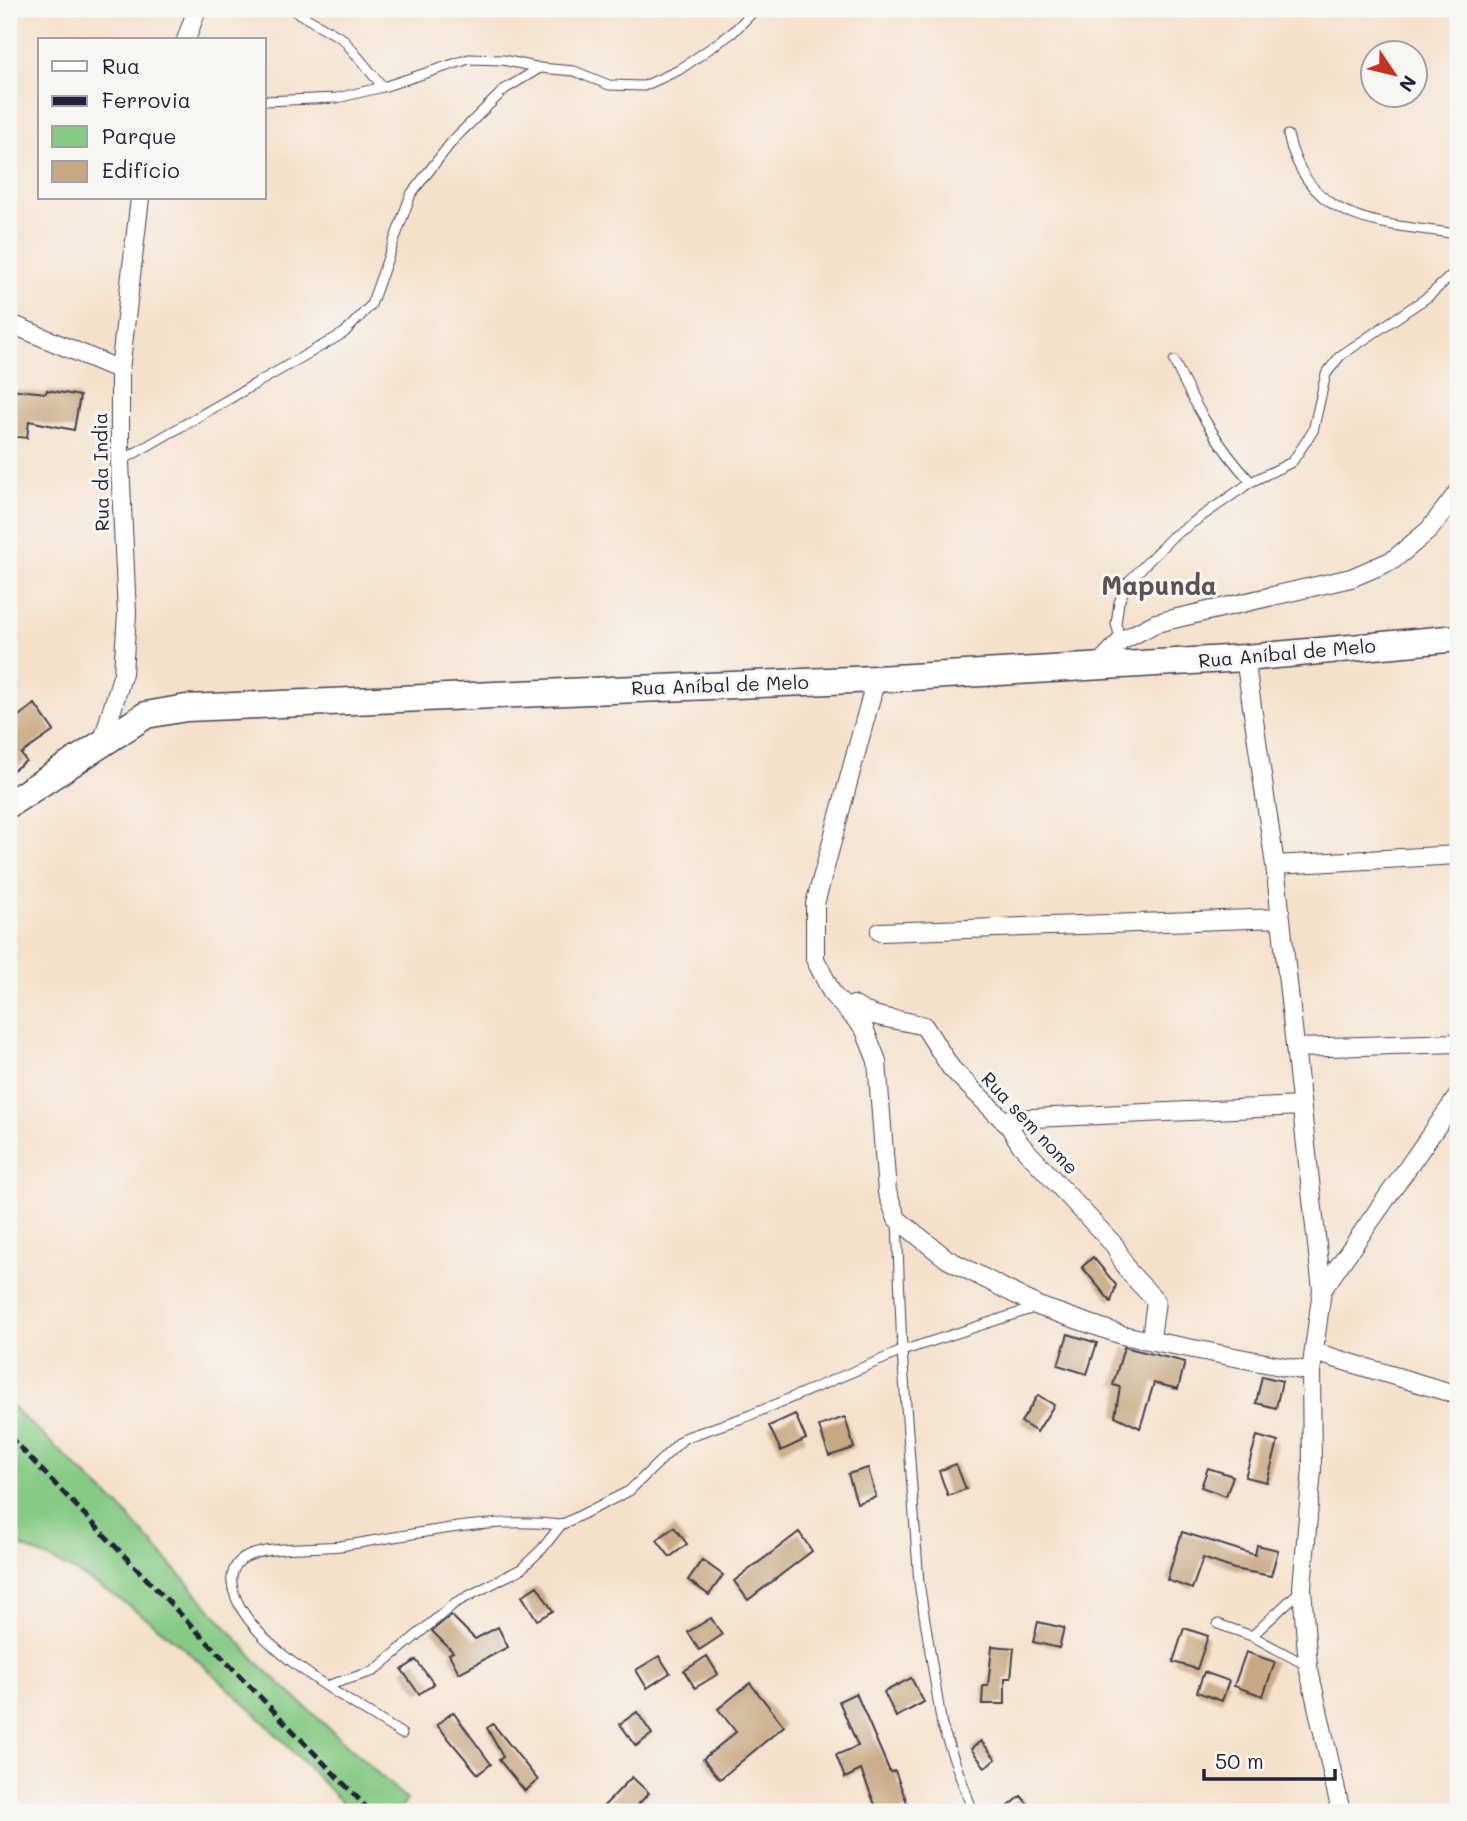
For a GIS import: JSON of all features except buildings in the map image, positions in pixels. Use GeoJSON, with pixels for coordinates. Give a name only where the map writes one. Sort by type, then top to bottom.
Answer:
{"type":"FeatureCollection","features":[{"type":"Feature","properties":{"kind":"street"},"geometry":{"type":"LineString","coordinates":[[187,38],[197,9]]}},
{"type":"Feature","properties":{"kind":"street","name":"Rua da India"},"geometry":{"type":"LineString","coordinates":[[102,743],[123,673],[127,614],[120,462],[120,370],[140,200]]}},
{"type":"Feature","properties":{"kind":"street"},"geometry":{"type":"LineString","coordinates":[[9,323],[120,370]]}},
{"type":"Feature","properties":{"kind":"street"},"geometry":{"type":"LineString","coordinates":[[1096,667],[1121,641],[1156,623],[1351,578],[1393,560],[1429,530],[1458,492]]}},
{"type":"Feature","properties":{"kind":"street","name":"Rua Aníbal de Melo"},"geometry":{"type":"LineString","coordinates":[[9,804],[146,715],[186,708],[1096,667],[1245,658],[1458,638]]}},
{"type":"Feature","properties":{"kind":"street"},"geometry":{"type":"LineString","coordinates":[[1245,658],[1275,865],[1322,1290],[1311,1372],[1312,1469],[1303,1588],[1308,1666],[1341,1812]]}},
{"type":"Feature","properties":{"kind":"street"},"geometry":{"type":"LineString","coordinates":[[876,679],[816,904],[815,959],[830,989],[864,1028],[877,1061],[887,1192],[897,1219],[947,1259],[1038,1306],[1122,1335],[1311,1372]]}},
{"type":"Feature","properties":{"kind":"street"},"geometry":{"type":"LineString","coordinates":[[1275,865],[1458,855]]}},
{"type":"Feature","properties":{"kind":"street"},"geometry":{"type":"LineString","coordinates":[[880,932],[1281,918]]}},
{"type":"Feature","properties":{"kind":"street","name":"Rua sem nome"},"geometry":{"type":"LineString","coordinates":[[830,989],[870,1017],[896,1018],[924,1026],[951,1068],[1009,1126],[1021,1145],[1115,1247],[1128,1271],[1149,1290],[1156,1301],[1152,1332]]}},
{"type":"Feature","properties":{"kind":"street"},"geometry":{"type":"LineString","coordinates":[[1296,1048],[1458,1043]]}},
{"type":"Feature","properties":{"kind":"street"},"geometry":{"type":"LineString","coordinates":[[1322,1290],[1458,1096]]}},
{"type":"Feature","properties":{"kind":"street"},"geometry":{"type":"LineString","coordinates":[[1010,1119],[1301,1106]]}},
{"type":"Feature","properties":{"kind":"street"},"geometry":{"type":"LineString","coordinates":[[1314,1353],[1458,1395]]}},
{"type":"Feature","properties":{"kind":"lane"},"geometry":{"type":"LineString","coordinates":[[291,9],[343,39],[383,87]]}},
{"type":"Feature","properties":{"kind":"lane"},"geometry":{"type":"LineString","coordinates":[[266,101],[337,98],[383,87],[469,60],[503,60],[540,68],[574,71],[609,86],[644,86],[679,70],[732,33],[756,9]]}},
{"type":"Feature","properties":{"kind":"lane"},"geometry":{"type":"LineString","coordinates":[[120,462],[344,333],[370,305],[411,194],[454,139],[505,89],[540,68]]}},
{"type":"Feature","properties":{"kind":"lane"},"geometry":{"type":"LineString","coordinates":[[1288,135],[1294,161],[1305,181],[1322,198],[1339,208],[1368,219],[1458,234]]}},
{"type":"Feature","properties":{"kind":"lane"},"geometry":{"type":"LineString","coordinates":[[1121,641],[1116,624],[1119,602],[1128,582],[1172,537],[1251,482],[1292,462],[1313,431],[1326,374],[1340,356],[1429,296],[1458,269]]}},
{"type":"Feature","properties":{"kind":"lane"},"geometry":{"type":"LineString","coordinates":[[1174,361],[1201,417],[1228,457],[1251,482]]}},
{"type":"Feature","properties":{"kind":"lane"},"geometry":{"type":"LineString","coordinates":[[897,1219],[902,1351],[921,1595],[942,1726],[973,1812]]}},
{"type":"Feature","properties":{"kind":"lane"},"geometry":{"type":"LineString","coordinates":[[329,1685],[374,1671],[455,1603],[521,1569],[561,1525],[629,1491],[684,1438],[748,1416],[902,1351],[1038,1306]]}},
{"type":"Feature","properties":{"kind":"lane"},"geometry":{"type":"LineString","coordinates":[[402,1734],[298,1667],[267,1641],[242,1614],[233,1594],[231,1575],[239,1561],[254,1553],[339,1546],[494,1521],[561,1525]]}},
{"type":"Feature","properties":{"kind":"lane"},"geometry":{"type":"LineString","coordinates":[[1252,1636],[1303,1588]]}},
{"type":"Feature","properties":{"kind":"lane"},"geometry":{"type":"LineString","coordinates":[[1218,1624],[1252,1636],[1308,1666]]}},
{"type":"Feature","properties":{"kind":"green space"},"geometry":{"type":"Polygon","coordinates":[[[9,1404],[120,1507],[260,1665],[407,1800],[397,1812],[351,1812],[235,1695],[151,1621],[58,1563],[9,1542],[9,1404]]]}},
{"type":"Feature","properties":{"kind":"railway"},"geometry":{"type":"LineString","coordinates":[[9,1436],[371,1812]]}},
{"type":"Feature","properties":{"kind":"district","name":"Mapunda"},"geometry":{"type":"Point","coordinates":[1159,586]}}]}
